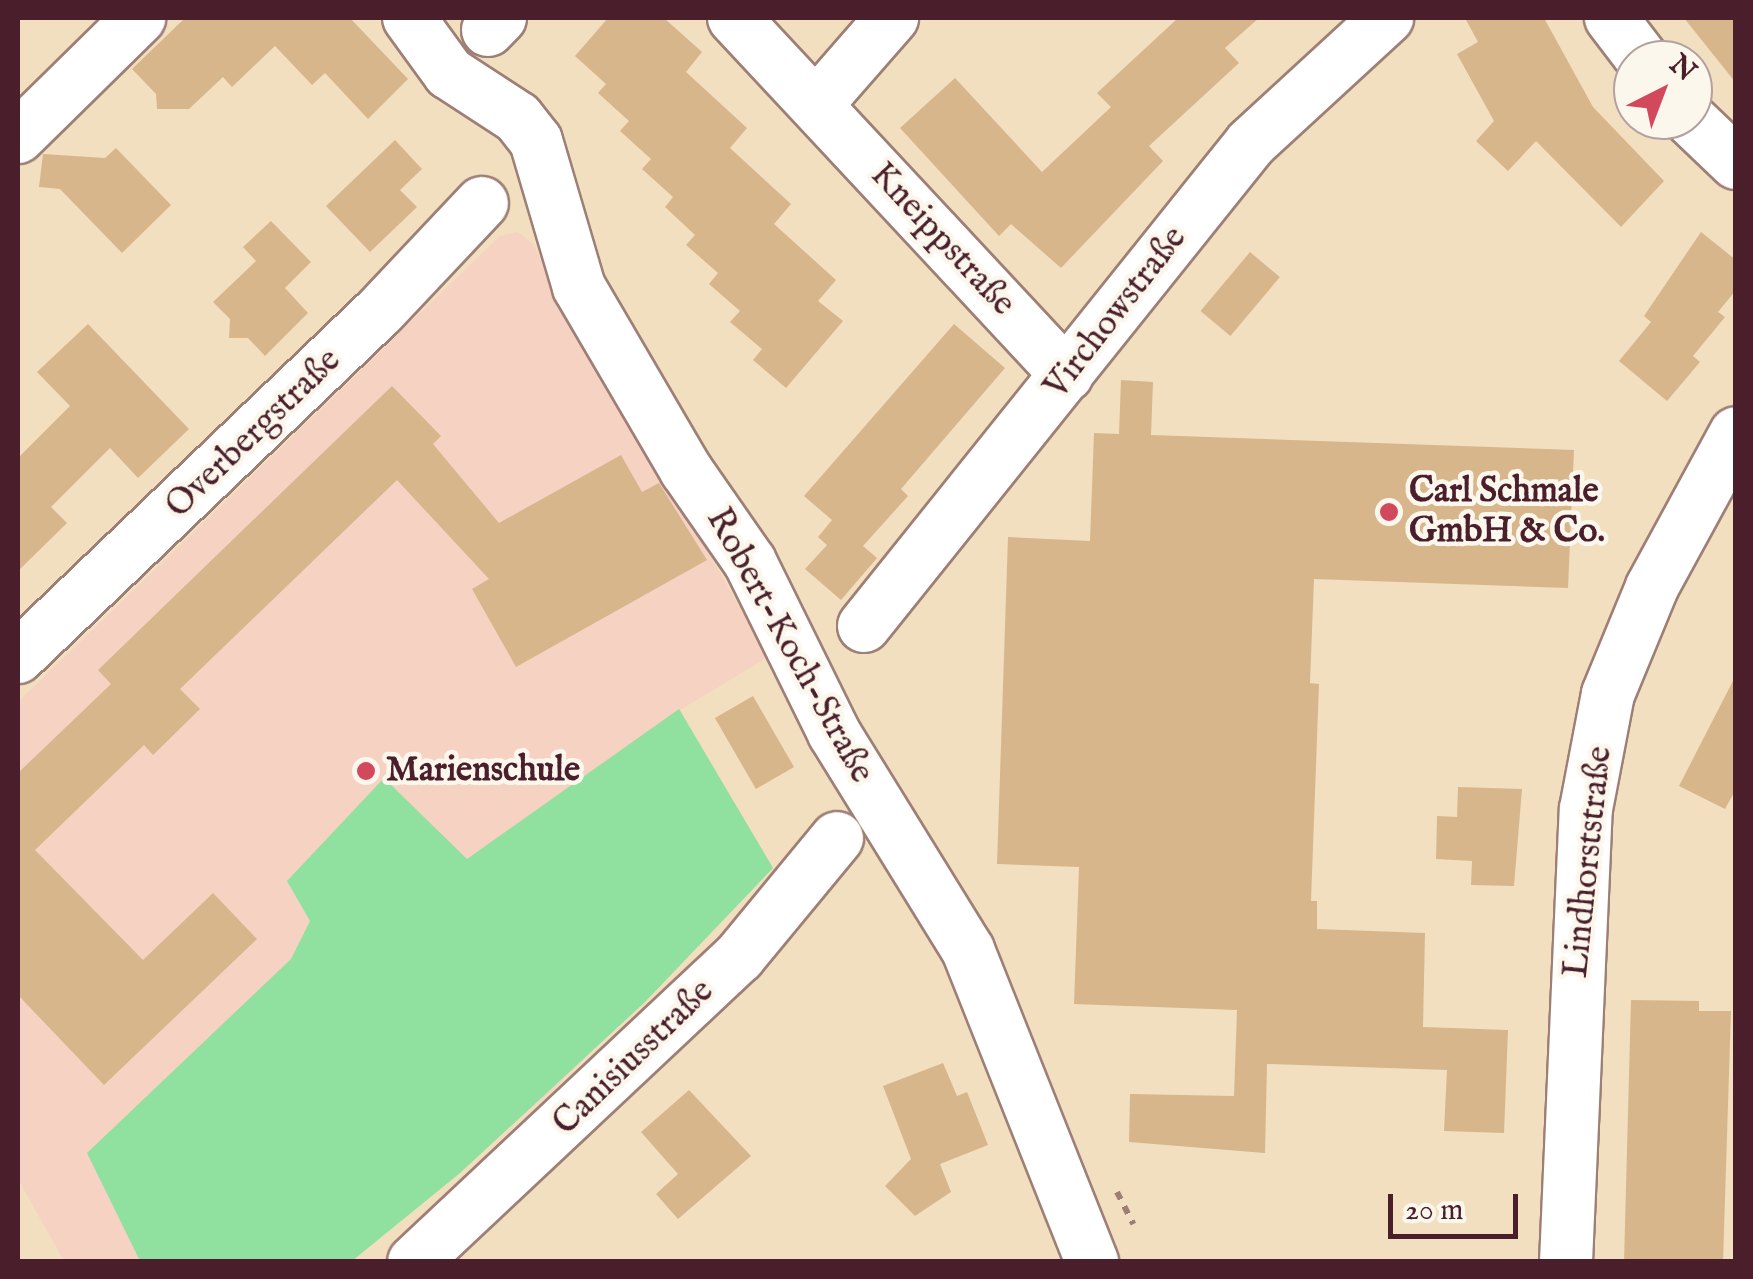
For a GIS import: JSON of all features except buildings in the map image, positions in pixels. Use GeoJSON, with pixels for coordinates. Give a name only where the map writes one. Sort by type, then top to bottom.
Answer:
{"type":"FeatureCollection","features":[{"type":"Feature","properties":{"kind":"street"},"geometry":{"type":"LineString","coordinates":[[18,137],[139,18]]}},
{"type":"Feature","properties":{"kind":"street","name":"Robert-Koch-Straße"},"geometry":{"type":"LineString","coordinates":[[409,18],[449,73],[518,118],[536,141],[579,288],[676,454],[750,562],[834,732],[968,950],[1092,1262]]}},
{"type":"Feature","properties":{"kind":"street","name":"Kneippstraße"},"geometry":{"type":"LineString","coordinates":[[734,18],[1068,375]]}},
{"type":"Feature","properties":{"kind":"street"},"geometry":{"type":"LineString","coordinates":[[816,105],[892,18]]}},
{"type":"Feature","properties":{"kind":"street","name":"Virchowstraße"},"geometry":{"type":"LineString","coordinates":[[864,626],[1250,144],[1388,18]]}},
{"type":"Feature","properties":{"kind":"street"},"geometry":{"type":"LineString","coordinates":[[1611,18],[1628,40]]}},
{"type":"Feature","properties":{"kind":"street"},"geometry":{"type":"LineString","coordinates":[[1712,140],[1736,162]]}},
{"type":"Feature","properties":{"kind":"street","name":"Overbergstraße"},"geometry":{"type":"LineString","coordinates":[[18,657],[381,310],[482,203]]}},
{"type":"Feature","properties":{"kind":"street","name":"Lindhorststraße"},"geometry":{"type":"LineString","coordinates":[[1566,1262],[1586,809],[1608,694],[1652,587],[1736,433]]}},
{"type":"Feature","properties":{"kind":"street","name":"Canisiusstraße"},"geometry":{"type":"LineString","coordinates":[[414,1262],[739,957],[837,838]]}},
{"type":"Feature","properties":{"kind":"shaded area","name":"Marienschule"},"geometry":{"type":"Polygon","coordinates":[[[518,232],[532,243],[768,657],[680,710],[773,868],[554,1089],[352,1261],[64,1261],[18,1179],[18,702],[500,236],[518,232]]]}},
{"type":"Feature","properties":{"kind":"green space"},"geometry":{"type":"Polygon","coordinates":[[[679,709],[773,868],[645,1002],[460,1173],[352,1261],[140,1261],[87,1153],[291,959],[310,921],[287,881],[384,778],[467,859],[679,709]]]}},
{"type":"Feature","properties":{"kind":"place","name":"Carl Schmale GmbH & Co."},"geometry":{"type":"Point","coordinates":[1389,512]}},
{"type":"Feature","properties":{"kind":"place","name":"Marienschule"},"geometry":{"type":"Point","coordinates":[366,771]}}]}
